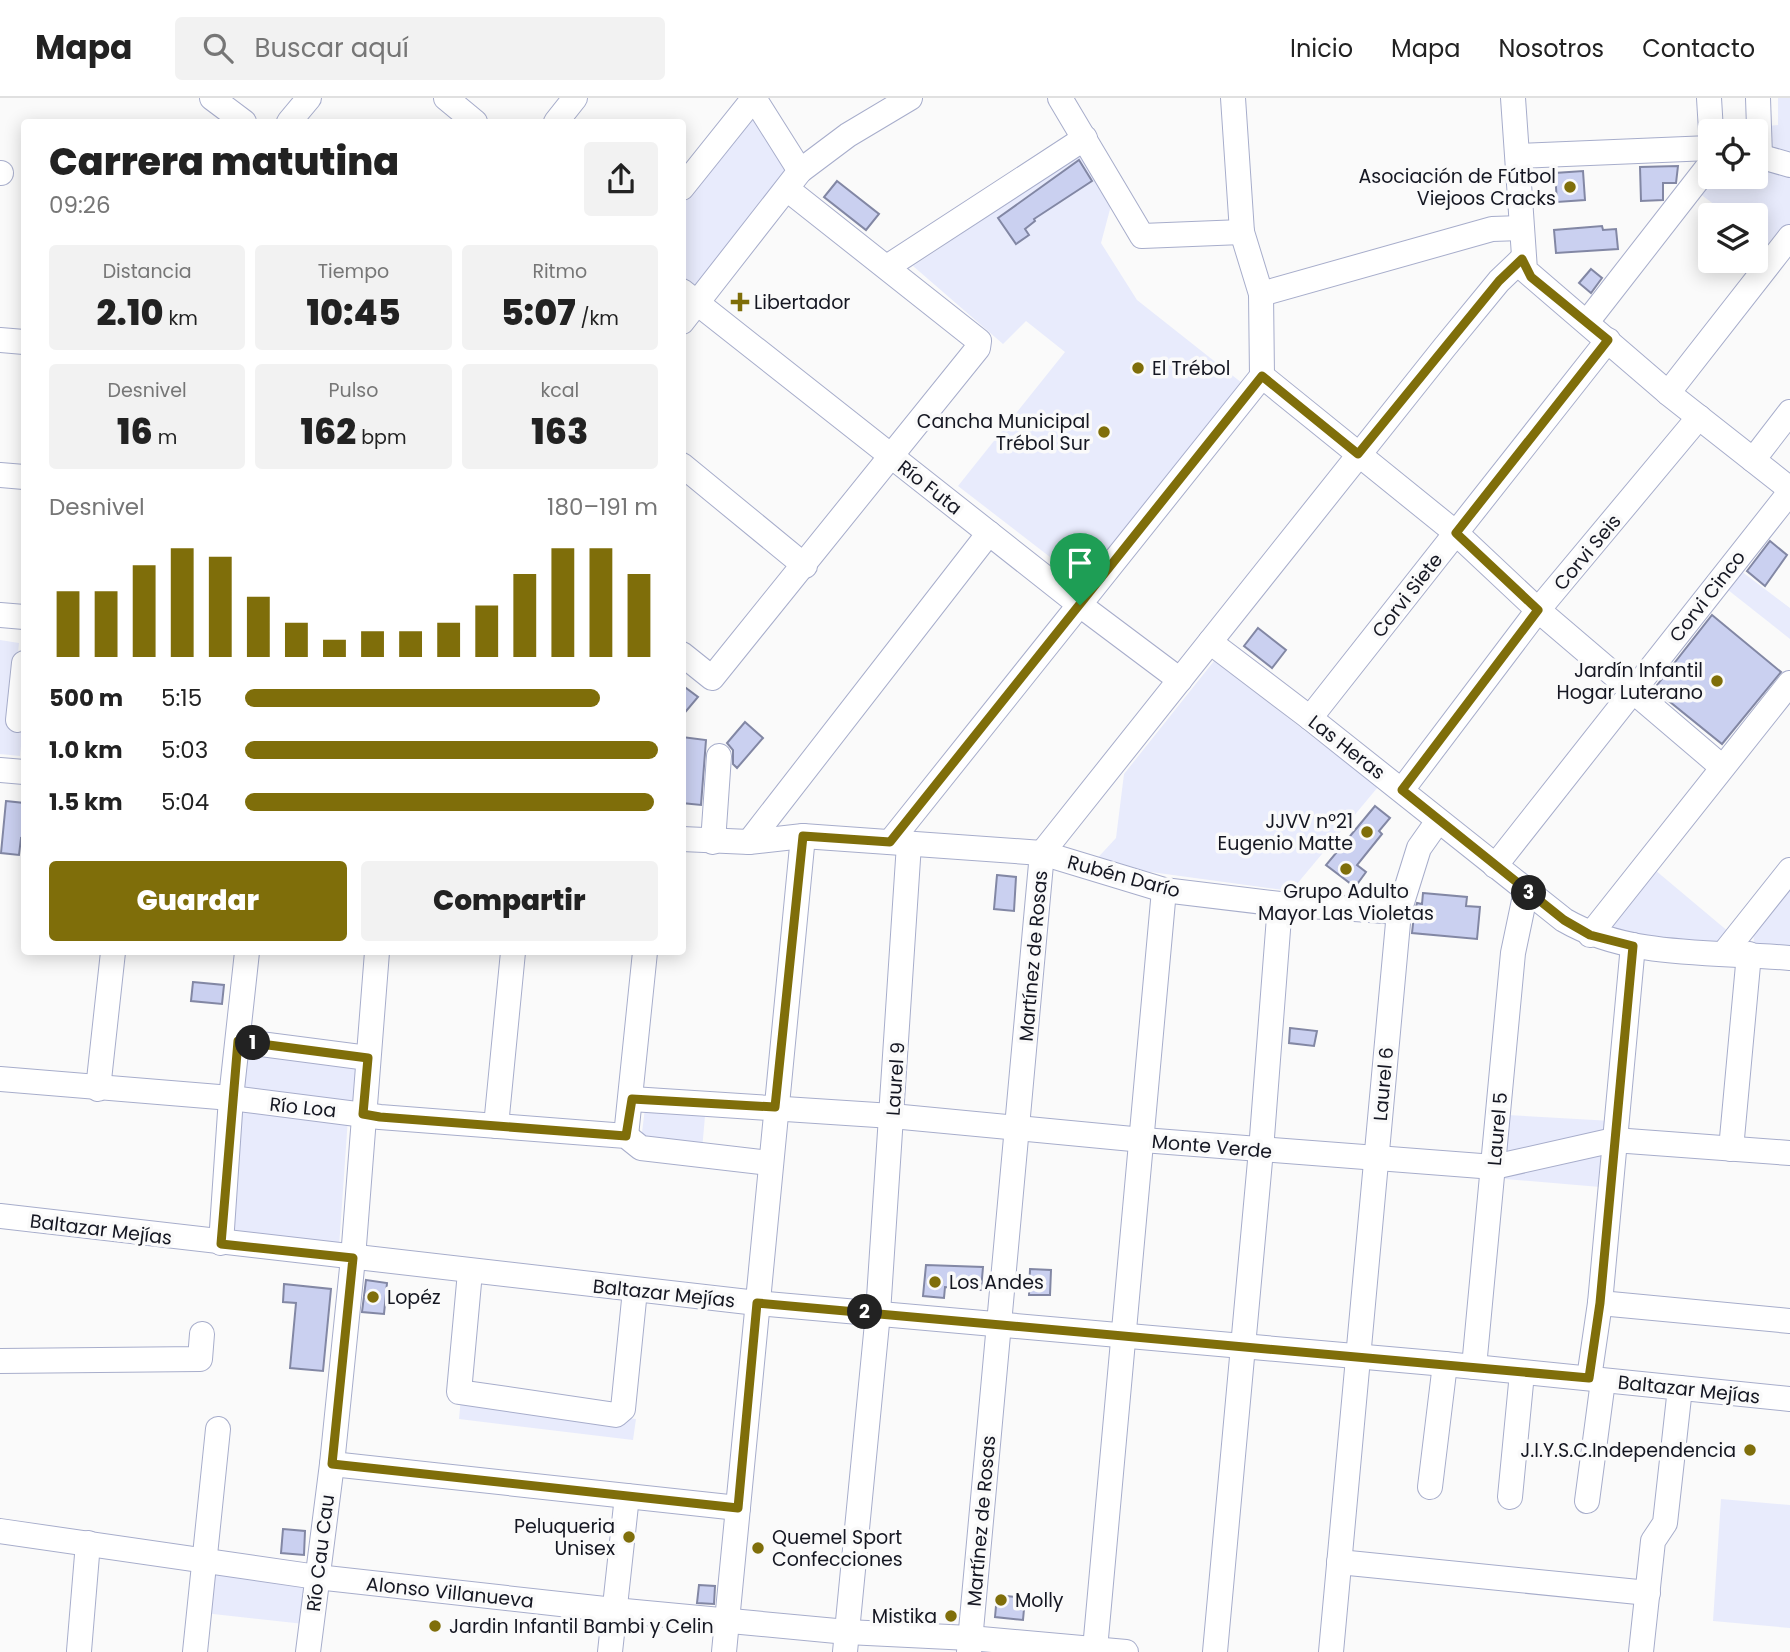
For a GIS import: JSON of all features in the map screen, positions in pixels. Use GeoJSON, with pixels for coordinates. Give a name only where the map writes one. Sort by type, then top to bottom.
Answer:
{"type":"FeatureCollection","features":[{"type":"Feature","properties":{"kind":"street"},"geometry":{"type":"LineString","coordinates":[[212,98],[240,119]]}},
{"type":"Feature","properties":{"kind":"street"},"geometry":{"type":"LineString","coordinates":[[292,119],[309,98]]}},
{"type":"Feature","properties":{"kind":"street"},"geometry":{"type":"LineString","coordinates":[[446,98],[468,119]]}},
{"type":"Feature","properties":{"kind":"street"},"geometry":{"type":"LineString","coordinates":[[558,119],[575,98]]}},
{"type":"Feature","properties":{"kind":"street"},"geometry":{"type":"LineString","coordinates":[[686,183],[754,98],[794,180],[887,267],[979,341],[978,348],[805,566],[712,678],[686,657]]}},
{"type":"Feature","properties":{"kind":"street"},"geometry":{"type":"LineString","coordinates":[[688,305],[794,180],[848,135],[910,98]]}},
{"type":"Feature","properties":{"kind":"street"},"geometry":{"type":"LineString","coordinates":[[1060,98],[1142,236],[1242,232]]}},
{"type":"Feature","properties":{"kind":"street"},"geometry":{"type":"LineString","coordinates":[[900,843],[1080,605],[1262,376],[1261,294],[1242,232],[1233,98]]}},
{"type":"Feature","properties":{"kind":"street"},"geometry":{"type":"LineString","coordinates":[[1513,98],[1519,156],[1522,259],[1531,277],[1668,393],[1790,490]]}},
{"type":"Feature","properties":{"kind":"street"},"geometry":{"type":"LineString","coordinates":[[1709,98],[1710,119]]}},
{"type":"Feature","properties":{"kind":"street"},"geometry":{"type":"LineString","coordinates":[[1758,98],[1758,119]]}},
{"type":"Feature","properties":{"kind":"street"},"geometry":{"type":"LineString","coordinates":[[887,267],[1085,138]]}},
{"type":"Feature","properties":{"kind":"street"},"geometry":{"type":"LineString","coordinates":[[1519,156],[1698,149]]}},
{"type":"Feature","properties":{"kind":"street"},"geometry":{"type":"LineString","coordinates":[[1768,159],[1790,165]]}},
{"type":"Feature","properties":{"kind":"street"},"geometry":{"type":"LineString","coordinates":[[1587,322],[1698,179]]}},
{"type":"Feature","properties":{"kind":"street"},"geometry":{"type":"LineString","coordinates":[[1261,294],[1492,229],[1521,228]]}},
{"type":"Feature","properties":{"kind":"street"},"geometry":{"type":"LineString","coordinates":[[1668,393],[1790,237]]}},
{"type":"Feature","properties":{"kind":"street","name":"Martínez de Rosas"},"geometry":{"type":"LineString","coordinates":[[970,1645],[1042,853],[1358,454],[1499,281],[1522,259]]}},
{"type":"Feature","properties":{"kind":"street","name":"Río Futa"},"geometry":{"type":"LineString","coordinates":[[688,305],[891,457],[1180,680]]}},
{"type":"Feature","properties":{"kind":"street"},"geometry":{"type":"LineString","coordinates":[[0,340],[21,342]]}},
{"type":"Feature","properties":{"kind":"street","name":"Corvi Siete"},"geometry":{"type":"LineString","coordinates":[[1310,718],[1608,340]]}},
{"type":"Feature","properties":{"kind":"street"},"geometry":{"type":"LineString","coordinates":[[1262,376],[1456,533],[1538,610],[1722,767]]}},
{"type":"Feature","properties":{"kind":"street"},"geometry":{"type":"LineString","coordinates":[[1753,460],[1790,412]]}},
{"type":"Feature","properties":{"kind":"street","name":"Corvi Seis"},"geometry":{"type":"LineString","coordinates":[[1402,790],[1538,610],[1699,417]]}},
{"type":"Feature","properties":{"kind":"street"},"geometry":{"type":"LineString","coordinates":[[686,469],[805,566]]}},
{"type":"Feature","properties":{"kind":"street"},"geometry":{"type":"LineString","coordinates":[[0,475],[21,477]]}},
{"type":"Feature","properties":{"kind":"street","name":"Corvi Cinco"},"geometry":{"type":"LineString","coordinates":[[1495,866],[1790,490]]}},
{"type":"Feature","properties":{"kind":"street"},"geometry":{"type":"LineString","coordinates":[[749,842],[989,533]]}},
{"type":"Feature","properties":{"kind":"street"},"geometry":{"type":"LineString","coordinates":[[0,615],[21,617]]}},
{"type":"Feature","properties":{"kind":"street","name":"Las Heras"},"geometry":{"type":"LineString","coordinates":[[1210,642],[1402,790],[1564,920],[1590,935],[1633,946],[1790,957]]}},
{"type":"Feature","properties":{"kind":"street"},"geometry":{"type":"LineString","coordinates":[[1590,935],[1790,683]]}},
{"type":"Feature","properties":{"kind":"street"},"geometry":{"type":"LineString","coordinates":[[18,720],[21,692]]}},
{"type":"Feature","properties":{"kind":"street"},"geometry":{"type":"LineString","coordinates":[[713,842],[719,756]]}},
{"type":"Feature","properties":{"kind":"street"},"geometry":{"type":"LineString","coordinates":[[0,770],[21,772]]}},
{"type":"Feature","properties":{"kind":"street","name":"Laurel 6"},"geometry":{"type":"LineString","coordinates":[[1331,1652],[1399,912],[1419,848],[1438,821]]}},
{"type":"Feature","properties":{"kind":"street"},"geometry":{"type":"LineString","coordinates":[[724,1652],[803,836]]}},
{"type":"Feature","properties":{"kind":"street","name":"Rubén Darío"},"geometry":{"type":"LineString","coordinates":[[686,839],[749,842],[803,836],[1042,853],[1164,890],[1280,904],[1399,912]]}},
{"type":"Feature","properties":{"kind":"street","name":"Laurel 9"},"geometry":{"type":"LineString","coordinates":[[846,1642],[878,1313],[892,1115],[900,843]]}},
{"type":"Feature","properties":{"kind":"street"},"geometry":{"type":"LineString","coordinates":[[1724,953],[1790,870]]}},
{"type":"Feature","properties":{"kind":"street"},"geometry":{"type":"LineString","coordinates":[[1095,1649],[1164,890]]}},
{"type":"Feature","properties":{"kind":"street","name":"Laurel 5"},"geometry":{"type":"LineString","coordinates":[[1474,1367],[1513,953],[1527,891]]}},
{"type":"Feature","properties":{"kind":"street"},"geometry":{"type":"LineString","coordinates":[[1215,1652],[1261,1150],[1280,904]]}},
{"type":"Feature","properties":{"kind":"street"},"geometry":{"type":"LineString","coordinates":[[1587,1501],[1600,1303],[1633,946]]}},
{"type":"Feature","properties":{"kind":"street"},"geometry":{"type":"LineString","coordinates":[[1731,1149],[1749,954]]}},
{"type":"Feature","properties":{"kind":"street"},"geometry":{"type":"LineString","coordinates":[[98,1089],[113,955]]}},
{"type":"Feature","properties":{"kind":"street"},"geometry":{"type":"LineString","coordinates":[[221,1244],[231,1098],[247,955]]}},
{"type":"Feature","properties":{"kind":"street","name":"Río Cau Cau"},"geometry":{"type":"LineString","coordinates":[[308,1652],[332,1464],[353,1258],[377,955]]}},
{"type":"Feature","properties":{"kind":"street"},"geometry":{"type":"LineString","coordinates":[[496,1126],[513,955]]}},
{"type":"Feature","properties":{"kind":"street"},"geometry":{"type":"LineString","coordinates":[[626,1136],[632,1099],[645,955]]}},
{"type":"Feature","properties":{"kind":"street"},"geometry":{"type":"LineString","coordinates":[[238,1041],[368,1058]]}},
{"type":"Feature","properties":{"kind":"street","name":"Río Loa"},"geometry":{"type":"LineString","coordinates":[[0,1079],[626,1136],[641,1148],[770,1163]]}},
{"type":"Feature","properties":{"kind":"street","name":"Monte Verde"},"geometry":{"type":"LineString","coordinates":[[632,1099],[892,1115],[1143,1140],[1494,1167],[1614,1140],[1790,1153]]}},
{"type":"Feature","properties":{"kind":"street","name":"Baltazar Mejías"},"geometry":{"type":"LineString","coordinates":[[0,1216],[221,1244],[757,1303],[1445,1364],[1790,1399]]}},
{"type":"Feature","properties":{"kind":"street"},"geometry":{"type":"LineString","coordinates":[[470,1272],[459,1392],[616,1415],[623,1409],[635,1290]]}},
{"type":"Feature","properties":{"kind":"street"},"geometry":{"type":"LineString","coordinates":[[1600,1303],[1790,1321]]}},
{"type":"Feature","properties":{"kind":"street"},"geometry":{"type":"LineString","coordinates":[[0,1361],[200,1359],[202,1334]]}},
{"type":"Feature","properties":{"kind":"street"},"geometry":{"type":"LineString","coordinates":[[1430,1487],[1445,1364]]}},
{"type":"Feature","properties":{"kind":"street"},"geometry":{"type":"LineString","coordinates":[[1510,1497],[1522,1373]]}},
{"type":"Feature","properties":{"kind":"street"},"geometry":{"type":"LineString","coordinates":[[1641,1652],[1653,1541],[1665,1523],[1680,1388]]}},
{"type":"Feature","properties":{"kind":"street"},"geometry":{"type":"LineString","coordinates":[[195,1652],[218,1429]]}},
{"type":"Feature","properties":{"kind":"street"},"geometry":{"type":"LineString","coordinates":[[332,1464],[738,1508]]}},
{"type":"Feature","properties":{"kind":"street"},"geometry":{"type":"LineString","coordinates":[[610,1652],[627,1496]]}},
{"type":"Feature","properties":{"kind":"street","name":"Alonso Villanueva"},"geometry":{"type":"LineString","coordinates":[[0,1531],[203,1558],[317,1577],[727,1622],[846,1642],[1126,1652]]}},
{"type":"Feature","properties":{"kind":"street"},"geometry":{"type":"LineString","coordinates":[[79,1651],[88,1543]]}},
{"type":"Feature","properties":{"kind":"street"},"geometry":{"type":"LineString","coordinates":[[1339,1562],[1648,1593]]}},
{"type":"Feature","properties":{"kind":"shaded area"},"geometry":{"type":"Polygon","coordinates":[[[1778,98],[1790,98],[1790,156],[1768,148],[1768,126],[1778,125],[1778,98]]]}},
{"type":"Feature","properties":{"kind":"shaded area"},"geometry":{"type":"Polygon","coordinates":[[[755,110],[791,168],[694,294],[686,287],[686,194],[755,110]]]}},
{"type":"Feature","properties":{"kind":"shaded area","name":"El Trébol"},"geometry":{"type":"Polygon","coordinates":[[[1080,155],[1113,198],[1101,243],[1137,300],[1242,383],[1085,584],[958,486],[1065,352],[1026,321],[1003,344],[913,266],[1080,155]]]}},
{"type":"Feature","properties":{"kind":"shaded area"},"geometry":{"type":"Polygon","coordinates":[[[1768,166],[1790,172],[1790,229],[1773,251],[1768,247],[1768,203],[1712,203],[1695,190],[1698,187],[1768,189],[1768,166]]]}},
{"type":"Feature","properties":{"kind":"shaded area"},"geometry":{"type":"Polygon","coordinates":[[[1737,568],[1790,608],[1790,639],[1723,586],[1737,568]]]}},
{"type":"Feature","properties":{"kind":"shaded area"},"geometry":{"type":"Polygon","coordinates":[[[0,640],[19,643],[11,724],[21,726],[21,746],[20,756],[0,754],[0,640]]]}},
{"type":"Feature","properties":{"kind":"shaded area"},"geometry":{"type":"Polygon","coordinates":[[[1214,661],[1378,787],[1291,891],[1092,864],[1116,838],[1124,774],[1214,661]]]}},
{"type":"Feature","properties":{"kind":"shaded area"},"geometry":{"type":"Polygon","coordinates":[[[1649,865],[1730,933],[1723,943],[1637,935],[1609,929],[1649,865]]]}},
{"type":"Feature","properties":{"kind":"shaded area"},"geometry":{"type":"Polygon","coordinates":[[[1790,881],[1790,950],[1754,945],[1753,929],[1790,881]]]}},
{"type":"Feature","properties":{"kind":"shaded area"},"geometry":{"type":"Polygon","coordinates":[[[244,1038],[360,1051],[354,1106],[239,1093],[244,1038]]]}},
{"type":"Feature","properties":{"kind":"shaded area"},"geometry":{"type":"Polygon","coordinates":[[[240,1107],[348,1118],[339,1247],[225,1239],[240,1107]]]}},
{"type":"Feature","properties":{"kind":"shaded area"},"geometry":{"type":"Polygon","coordinates":[[[645,1108],[705,1116],[702,1150],[641,1141],[645,1108]]]}},
{"type":"Feature","properties":{"kind":"shaded area"},"geometry":{"type":"Polygon","coordinates":[[[1507,1115],[1612,1121],[1605,1136],[1503,1155],[1507,1115]]]}},
{"type":"Feature","properties":{"kind":"shaded area"},"geometry":{"type":"Polygon","coordinates":[[[1603,1149],[1600,1187],[1505,1179],[1507,1171],[1603,1149]]]}},
{"type":"Feature","properties":{"kind":"shaded area"},"geometry":{"type":"Polygon","coordinates":[[[461,1397],[636,1419],[633,1440],[459,1419],[461,1397]]]}},
{"type":"Feature","properties":{"kind":"shaded area"},"geometry":{"type":"Polygon","coordinates":[[[1721,1499],[1790,1505],[1790,1628],[1713,1621],[1721,1499]]]}},
{"type":"Feature","properties":{"kind":"shaded area"},"geometry":{"type":"Polygon","coordinates":[[[210,1568],[307,1584],[304,1624],[204,1613],[210,1568]]]}},
{"type":"Feature","properties":{"kind":"building"},"geometry":{"type":"Polygon","coordinates":[[[1079,160],[1092,181],[1034,219],[1025,229],[1029,235],[1016,244],[998,218],[1079,160]]]}},
{"type":"Feature","properties":{"kind":"building"},"geometry":{"type":"Polygon","coordinates":[[[1678,166],[1676,183],[1663,183],[1663,200],[1641,201],[1640,167],[1678,166]]]}},
{"type":"Feature","properties":{"kind":"building","name":"Asociación de Fútbol Viejoos Cracks"},"geometry":{"type":"Polygon","coordinates":[[[1583,171],[1585,200],[1557,202],[1555,173],[1583,171]]]}},
{"type":"Feature","properties":{"kind":"building"},"geometry":{"type":"Polygon","coordinates":[[[837,181],[879,214],[866,230],[824,197],[837,181]]]}},
{"type":"Feature","properties":{"kind":"building"},"geometry":{"type":"Polygon","coordinates":[[[1602,226],[1603,230],[1616,229],[1618,249],[1556,253],[1554,230],[1602,226]]]}},
{"type":"Feature","properties":{"kind":"building"},"geometry":{"type":"Polygon","coordinates":[[[1591,269],[1602,278],[1591,293],[1579,283],[1591,269]]]}},
{"type":"Feature","properties":{"kind":"building"},"geometry":{"type":"Polygon","coordinates":[[[1770,541],[1787,555],[1765,586],[1747,571],[1770,541]]]}},
{"type":"Feature","properties":{"kind":"building","name":"Jardín Infantil Hogar Luterano"},"geometry":{"type":"Polygon","coordinates":[[[1712,615],[1781,672],[1722,744],[1654,689],[1712,615]]]}},
{"type":"Feature","properties":{"kind":"building"},"geometry":{"type":"Polygon","coordinates":[[[1258,628],[1286,650],[1272,668],[1244,646],[1258,628]]]}},
{"type":"Feature","properties":{"kind":"building"},"geometry":{"type":"Polygon","coordinates":[[[686,688],[698,697],[686,711],[686,688]]]}},
{"type":"Feature","properties":{"kind":"building"},"geometry":{"type":"Polygon","coordinates":[[[745,722],[763,738],[737,768],[733,764],[733,750],[727,743],[745,722]]]}},
{"type":"Feature","properties":{"kind":"building"},"geometry":{"type":"Polygon","coordinates":[[[686,738],[706,740],[701,805],[686,803],[686,738]]]}},
{"type":"Feature","properties":{"kind":"building"},"geometry":{"type":"Polygon","coordinates":[[[6,801],[21,803],[19,855],[1,853],[6,801]]]}},
{"type":"Feature","properties":{"kind":"building"},"geometry":{"type":"Polygon","coordinates":[[[1375,806],[1390,818],[1379,831],[1382,834],[1357,865],[1366,872],[1355,887],[1326,865],[1375,806]]]}},
{"type":"Feature","properties":{"kind":"building"},"geometry":{"type":"Polygon","coordinates":[[[997,875],[1016,877],[1014,911],[994,909],[997,875]]]}},
{"type":"Feature","properties":{"kind":"building"},"geometry":{"type":"Polygon","coordinates":[[[1423,893],[1467,897],[1466,906],[1480,907],[1477,939],[1412,933],[1417,903],[1422,904],[1423,893]]]}},
{"type":"Feature","properties":{"kind":"building"},"geometry":{"type":"Polygon","coordinates":[[[193,982],[224,985],[222,1004],[191,1001],[193,982]]]}},
{"type":"Feature","properties":{"kind":"building"},"geometry":{"type":"Polygon","coordinates":[[[1290,1028],[1317,1031],[1314,1046],[1289,1043],[1290,1028]]]}},
{"type":"Feature","properties":{"kind":"building"},"geometry":{"type":"Polygon","coordinates":[[[926,1265],[983,1267],[981,1290],[945,1287],[944,1298],[923,1296],[926,1265]]]}},
{"type":"Feature","properties":{"kind":"building"},"geometry":{"type":"Polygon","coordinates":[[[1030,1269],[1051,1270],[1050,1295],[1029,1295],[1030,1269]]]}},
{"type":"Feature","properties":{"kind":"building","name":"Lopéz"},"geometry":{"type":"Polygon","coordinates":[[[366,1280],[387,1283],[384,1314],[362,1312],[366,1280]]]}},
{"type":"Feature","properties":{"kind":"building"},"geometry":{"type":"Polygon","coordinates":[[[284,1284],[331,1289],[323,1371],[290,1368],[296,1303],[283,1302],[284,1284]]]}},
{"type":"Feature","properties":{"kind":"building"},"geometry":{"type":"Polygon","coordinates":[[[283,1529],[305,1531],[304,1555],[281,1553],[283,1529]]]}},
{"type":"Feature","properties":{"kind":"building"},"geometry":{"type":"Polygon","coordinates":[[[699,1585],[715,1586],[714,1604],[697,1603],[699,1585]]]}},
{"type":"Feature","properties":{"kind":"building"},"geometry":{"type":"Polygon","coordinates":[[[997,1595],[1025,1598],[1023,1620],[995,1617],[997,1595]]]}},
{"type":"Feature","properties":{"kind":"place","name":"Asociación de Fútbol Viejoos Cracks"},"geometry":{"type":"Point","coordinates":[1570,187]}},
{"type":"Feature","properties":{"kind":"place","name":"Libertador"},"geometry":{"type":"Point","coordinates":[740,302]}},
{"type":"Feature","properties":{"kind":"place","name":"El Trébol"},"geometry":{"type":"Point","coordinates":[1138,368]}},
{"type":"Feature","properties":{"kind":"place","name":"Cancha Municipal Trébol Sur"},"geometry":{"type":"Point","coordinates":[1104,432]}},
{"type":"Feature","properties":{"kind":"place","name":"Jardín Infantil Hogar Luterano"},"geometry":{"type":"Point","coordinates":[1717,681]}},
{"type":"Feature","properties":{"kind":"place","name":"JJVV n°21 Eugenio Matte"},"geometry":{"type":"Point","coordinates":[1367,832]}},
{"type":"Feature","properties":{"kind":"place","name":"Grupo Adulto Mayor Las Violetas"},"geometry":{"type":"Point","coordinates":[1346,869]}},
{"type":"Feature","properties":{"kind":"place","name":"Los Andes"},"geometry":{"type":"Point","coordinates":[935,1282]}},
{"type":"Feature","properties":{"kind":"place","name":"Lopéz"},"geometry":{"type":"Point","coordinates":[373,1297]}},
{"type":"Feature","properties":{"kind":"place","name":"J.I.Y.S.C.Independencia"},"geometry":{"type":"Point","coordinates":[1750,1450]}},
{"type":"Feature","properties":{"kind":"place","name":"Peluqueria Unisex"},"geometry":{"type":"Point","coordinates":[629,1537]}},
{"type":"Feature","properties":{"kind":"place","name":"Quemel Sport Confecciones"},"geometry":{"type":"Point","coordinates":[758,1548]}},
{"type":"Feature","properties":{"kind":"place","name":"Molly"},"geometry":{"type":"Point","coordinates":[1001,1600]}},
{"type":"Feature","properties":{"kind":"place","name":"Mistika"},"geometry":{"type":"Point","coordinates":[951,1616]}},
{"type":"Feature","properties":{"kind":"place","name":"Jardin Infantil Bambi y Celin"},"geometry":{"type":"Point","coordinates":[435,1626]}},
{"type":"Feature","properties":{"kind":"route"},"geometry":{"type":"LineString","coordinates":[[1522,259],[1525,270],[1531,277],[1608,340],[1456,533],[1538,610],[1402,790],[1564,920],[1590,935],[1633,946],[1600,1303],[1589,1378],[757,1303],[738,1508],[332,1464],[353,1258],[221,1244],[231,1098],[238,1041],[368,1058],[363,1114],[380,1117],[626,1136],[632,1099],[775,1107],[803,836],[890,842],[1080,605],[1262,376],[1358,454],[1499,281],[1522,259]]}}]}
